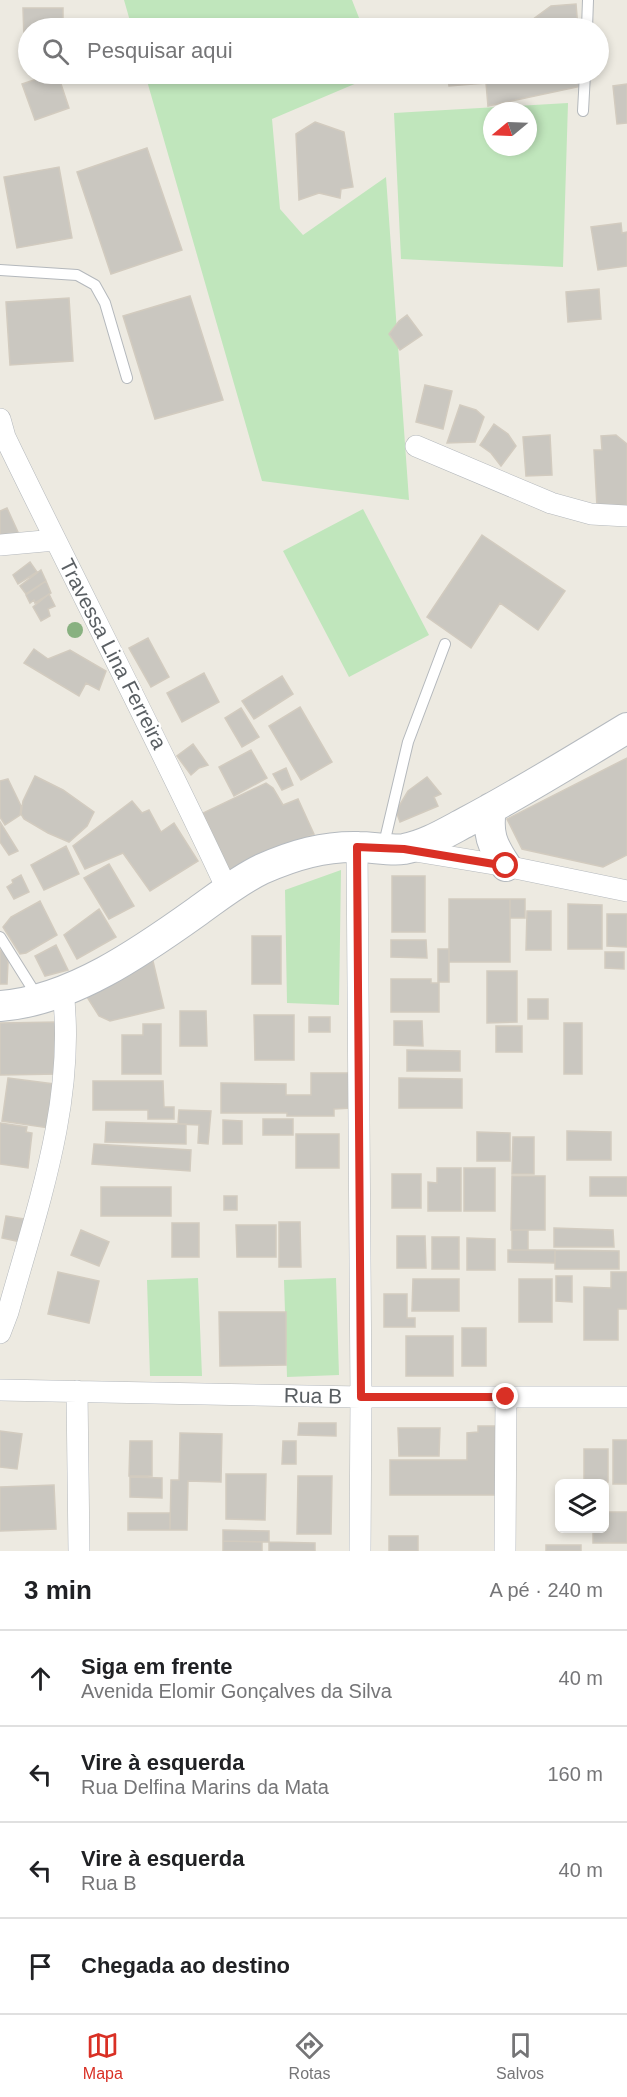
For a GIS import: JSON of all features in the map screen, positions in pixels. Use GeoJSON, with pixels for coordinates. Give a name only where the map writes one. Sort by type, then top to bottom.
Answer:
{"type":"FeatureCollection","features":[{"type":"Feature","properties":{"kind":"street","name":"Travessa Lina Ferreira"},"geometry":{"type":"LineString","coordinates":[[0,419],[5,437],[171,768],[226,889]]}},
{"type":"Feature","properties":{"kind":"street"},"geometry":{"type":"LineString","coordinates":[[416,446],[551,503],[591,514],[627,516]]}},
{"type":"Feature","properties":{"kind":"street"},"geometry":{"type":"LineString","coordinates":[[0,545],[55,540]]}},
{"type":"Feature","properties":{"kind":"street"},"geometry":{"type":"LineString","coordinates":[[381,848],[441,834],[491,808],[627,729]]}},
{"type":"Feature","properties":{"kind":"street"},"geometry":{"type":"LineString","coordinates":[[491,808],[489,834],[506,866]]}},
{"type":"Feature","properties":{"kind":"street"},"geometry":{"type":"LineString","coordinates":[[360,1551],[361,1397],[381,848]]}},
{"type":"Feature","properties":{"kind":"street"},"geometry":{"type":"LineString","coordinates":[[0,1006],[51,995],[135,953],[226,889],[260,870],[308,851],[381,848],[506,866],[627,891]]}},
{"type":"Feature","properties":{"kind":"street"},"geometry":{"type":"LineString","coordinates":[[0,1333],[53,1152],[65,1059],[66,1023],[51,995]]}},
{"type":"Feature","properties":{"kind":"street","name":"Rua B"},"geometry":{"type":"LineString","coordinates":[[0,1390],[361,1397],[627,1397]]}},
{"type":"Feature","properties":{"kind":"street"},"geometry":{"type":"LineString","coordinates":[[77,1391],[79,1551]]}},
{"type":"Feature","properties":{"kind":"street"},"geometry":{"type":"LineString","coordinates":[[505,1551],[506,1397]]}},
{"type":"Feature","properties":{"kind":"lane"},"geometry":{"type":"LineString","coordinates":[[587,18],[588,0]]}},
{"type":"Feature","properties":{"kind":"lane"},"geometry":{"type":"LineString","coordinates":[[583,111],[584,84]]}},
{"type":"Feature","properties":{"kind":"lane"},"geometry":{"type":"LineString","coordinates":[[0,270],[77,275],[95,285],[105,303],[127,378]]}},
{"type":"Feature","properties":{"kind":"lane"},"geometry":{"type":"LineString","coordinates":[[381,848],[408,742],[445,644]]}},
{"type":"Feature","properties":{"kind":"lane"},"geometry":{"type":"LineString","coordinates":[[0,937],[51,995]]}},
{"type":"Feature","properties":{"kind":"green space"},"geometry":{"type":"Polygon","coordinates":[[[124,0],[352,0],[359,18],[129,18],[124,0]]]}},
{"type":"Feature","properties":{"kind":"green space"},"geometry":{"type":"Polygon","coordinates":[[[148,84],[354,84],[272,119],[280,209],[303,235],[386,177],[409,500],[262,481],[148,84]]]}},
{"type":"Feature","properties":{"kind":"green space"},"geometry":{"type":"Polygon","coordinates":[[[568,103],[563,267],[401,259],[394,113],[483,108],[483,156],[537,156],[537,105],[568,103]]]}},
{"type":"Feature","properties":{"kind":"green space"},"geometry":{"type":"Polygon","coordinates":[[[363,509],[429,635],[349,677],[283,551],[363,509]]]}},
{"type":"Feature","properties":{"kind":"green space"},"geometry":{"type":"Polygon","coordinates":[[[341,870],[339,1005],[287,1003],[285,890],[341,870]]]}},
{"type":"Feature","properties":{"kind":"green space"},"geometry":{"type":"Polygon","coordinates":[[[198,1278],[202,1376],[150,1376],[147,1280],[198,1278]]]}},
{"type":"Feature","properties":{"kind":"green space"},"geometry":{"type":"Polygon","coordinates":[[[336,1278],[339,1375],[287,1377],[284,1280],[336,1278]]]}},
{"type":"Feature","properties":{"kind":"building"},"geometry":{"type":"Polygon","coordinates":[[[576,4],[577,18],[535,18],[551,6],[576,4]]]}},
{"type":"Feature","properties":{"kind":"building"},"geometry":{"type":"Polygon","coordinates":[[[23,8],[63,8],[63,18],[23,18],[23,8]]]}},
{"type":"Feature","properties":{"kind":"building"},"geometry":{"type":"Polygon","coordinates":[[[22,84],[61,84],[69,108],[35,120],[22,84]]]}},
{"type":"Feature","properties":{"kind":"building"},"geometry":{"type":"Polygon","coordinates":[[[449,84],[474,84],[449,86],[449,84]]]}},
{"type":"Feature","properties":{"kind":"building"},"geometry":{"type":"Polygon","coordinates":[[[486,84],[582,84],[582,86],[507,102],[488,102],[486,84]]]}},
{"type":"Feature","properties":{"kind":"building"},"geometry":{"type":"Polygon","coordinates":[[[627,84],[627,123],[617,124],[613,86],[627,84]]]}},
{"type":"Feature","properties":{"kind":"building"},"geometry":{"type":"Polygon","coordinates":[[[315,122],[344,132],[353,187],[341,189],[340,198],[319,193],[299,200],[296,134],[315,122]]]}},
{"type":"Feature","properties":{"kind":"building"},"geometry":{"type":"Polygon","coordinates":[[[147,148],[182,250],[111,274],[77,172],[147,148]]]}},
{"type":"Feature","properties":{"kind":"building"},"geometry":{"type":"Polygon","coordinates":[[[59,167],[72,238],[17,248],[4,177],[59,167]]]}},
{"type":"Feature","properties":{"kind":"building"},"geometry":{"type":"Polygon","coordinates":[[[621,223],[622,233],[627,232],[627,266],[598,270],[591,227],[621,223]]]}},
{"type":"Feature","properties":{"kind":"building"},"geometry":{"type":"Polygon","coordinates":[[[599,289],[601,319],[568,322],[566,292],[599,289]]]}},
{"type":"Feature","properties":{"kind":"building"},"geometry":{"type":"Polygon","coordinates":[[[190,296],[223,400],[155,419],[123,316],[190,296]]]}},
{"type":"Feature","properties":{"kind":"building"},"geometry":{"type":"Polygon","coordinates":[[[69,298],[73,361],[10,365],[6,302],[69,298]]]}},
{"type":"Feature","properties":{"kind":"building"},"geometry":{"type":"Polygon","coordinates":[[[407,315],[422,335],[400,350],[389,334],[407,315]]]}},
{"type":"Feature","properties":{"kind":"building"},"geometry":{"type":"Polygon","coordinates":[[[425,385],[452,391],[443,429],[416,422],[425,385]]]}},
{"type":"Feature","properties":{"kind":"building"},"geometry":{"type":"Polygon","coordinates":[[[460,405],[476,410],[484,417],[475,442],[447,443],[460,405]]]}},
{"type":"Feature","properties":{"kind":"building"},"geometry":{"type":"Polygon","coordinates":[[[494,424],[508,434],[516,446],[501,466],[491,453],[480,445],[494,424]]]}},
{"type":"Feature","properties":{"kind":"building"},"geometry":{"type":"Polygon","coordinates":[[[550,435],[552,475],[526,476],[523,437],[550,435]]]}},
{"type":"Feature","properties":{"kind":"building"},"geometry":{"type":"Polygon","coordinates":[[[616,435],[627,444],[627,505],[597,507],[594,450],[602,450],[601,436],[616,435]]]}},
{"type":"Feature","properties":{"kind":"building"},"geometry":{"type":"Polygon","coordinates":[[[7,508],[18,532],[0,540],[0,511],[7,508]]]}},
{"type":"Feature","properties":{"kind":"building"},"geometry":{"type":"Polygon","coordinates":[[[482,535],[565,591],[538,630],[500,603],[471,648],[427,617],[482,535]]]}},
{"type":"Feature","properties":{"kind":"building"},"geometry":{"type":"Polygon","coordinates":[[[30,562],[37,572],[18,584],[13,575],[30,562]]]}},
{"type":"Feature","properties":{"kind":"building"},"geometry":{"type":"Polygon","coordinates":[[[41,570],[46,581],[26,594],[20,586],[41,570]]]}},
{"type":"Feature","properties":{"kind":"building"},"geometry":{"type":"Polygon","coordinates":[[[46,581],[51,593],[35,603],[34,600],[30,603],[26,595],[46,581]]]}},
{"type":"Feature","properties":{"kind":"building"},"geometry":{"type":"Polygon","coordinates":[[[49,594],[55,606],[48,609],[50,616],[41,621],[33,607],[49,594]]]}},
{"type":"Feature","properties":{"kind":"building"},"geometry":{"type":"Polygon","coordinates":[[[148,638],[169,677],[151,687],[129,648],[148,638]]]}},
{"type":"Feature","properties":{"kind":"building"},"geometry":{"type":"Polygon","coordinates":[[[34,649],[48,659],[70,650],[106,671],[99,690],[86,683],[79,696],[24,663],[34,649]]]}},
{"type":"Feature","properties":{"kind":"building"},"geometry":{"type":"Polygon","coordinates":[[[204,673],[219,702],[182,722],[167,693],[204,673]]]}},
{"type":"Feature","properties":{"kind":"building"},"geometry":{"type":"Polygon","coordinates":[[[282,676],[293,694],[254,719],[242,701],[282,676]]]}},
{"type":"Feature","properties":{"kind":"building"},"geometry":{"type":"Polygon","coordinates":[[[300,707],[332,762],[301,780],[269,726],[300,707]]]}},
{"type":"Feature","properties":{"kind":"building"},"geometry":{"type":"Polygon","coordinates":[[[241,708],[259,737],[242,747],[225,718],[241,708]]]}},
{"type":"Feature","properties":{"kind":"building"},"geometry":{"type":"Polygon","coordinates":[[[193,744],[208,765],[199,768],[191,775],[177,756],[193,744]]]}},
{"type":"Feature","properties":{"kind":"building"},"geometry":{"type":"Polygon","coordinates":[[[251,750],[267,778],[234,796],[219,767],[251,750]]]}},
{"type":"Feature","properties":{"kind":"building"},"geometry":{"type":"Polygon","coordinates":[[[627,758],[627,855],[603,867],[522,849],[507,819],[627,758]]]}},
{"type":"Feature","properties":{"kind":"building"},"geometry":{"type":"Polygon","coordinates":[[[286,768],[293,785],[282,790],[273,774],[286,768]]]}},
{"type":"Feature","properties":{"kind":"building"},"geometry":{"type":"Polygon","coordinates":[[[35,776],[63,790],[94,812],[87,826],[69,842],[24,819],[21,814],[23,801],[35,776]]]}},
{"type":"Feature","properties":{"kind":"building"},"geometry":{"type":"Polygon","coordinates":[[[427,777],[441,794],[434,797],[438,806],[400,822],[396,811],[408,791],[427,777]]]}},
{"type":"Feature","properties":{"kind":"building"},"geometry":{"type":"Polygon","coordinates":[[[8,779],[21,806],[20,815],[5,825],[0,817],[0,781],[8,779]]]}},
{"type":"Feature","properties":{"kind":"building"},"geometry":{"type":"Polygon","coordinates":[[[266,783],[273,788],[283,805],[298,799],[314,834],[229,871],[203,813],[266,783]]]}},
{"type":"Feature","properties":{"kind":"building"},"geometry":{"type":"Polygon","coordinates":[[[132,801],[142,813],[149,810],[161,832],[174,823],[198,861],[150,891],[123,853],[85,869],[73,846],[132,801]]]}},
{"type":"Feature","properties":{"kind":"building"},"geometry":{"type":"Polygon","coordinates":[[[0,822],[18,851],[9,855],[0,842],[0,822]]]}},
{"type":"Feature","properties":{"kind":"building"},"geometry":{"type":"Polygon","coordinates":[[[66,846],[79,874],[44,890],[31,865],[66,846]]]}},
{"type":"Feature","properties":{"kind":"building"},"geometry":{"type":"Polygon","coordinates":[[[109,864],[134,906],[109,919],[84,878],[109,864]]]}},
{"type":"Feature","properties":{"kind":"building"},"geometry":{"type":"Polygon","coordinates":[[[21,875],[29,892],[14,899],[7,887],[13,883],[12,880],[21,875]]]}},
{"type":"Feature","properties":{"kind":"building"},"geometry":{"type":"Polygon","coordinates":[[[392,876],[425,876],[425,932],[392,932],[392,876]]]}},
{"type":"Feature","properties":{"kind":"building"},"geometry":{"type":"Polygon","coordinates":[[[449,899],[510,899],[510,962],[449,962],[449,899]]]}},
{"type":"Feature","properties":{"kind":"building"},"geometry":{"type":"Polygon","coordinates":[[[510,899],[525,899],[525,918],[510,918],[510,899]]]}},
{"type":"Feature","properties":{"kind":"building"},"geometry":{"type":"Polygon","coordinates":[[[40,901],[57,935],[26,953],[20,954],[3,927],[11,917],[40,901]]]}},
{"type":"Feature","properties":{"kind":"building"},"geometry":{"type":"Polygon","coordinates":[[[568,904],[602,905],[602,949],[568,949],[568,904]]]}},
{"type":"Feature","properties":{"kind":"building"},"geometry":{"type":"Polygon","coordinates":[[[99,909],[116,937],[77,959],[64,935],[99,909]]]}},
{"type":"Feature","properties":{"kind":"building"},"geometry":{"type":"Polygon","coordinates":[[[527,911],[551,911],[551,950],[526,950],[527,911]]]}},
{"type":"Feature","properties":{"kind":"building"},"geometry":{"type":"Polygon","coordinates":[[[607,914],[627,914],[627,947],[607,946],[607,914]]]}},
{"type":"Feature","properties":{"kind":"building"},"geometry":{"type":"Polygon","coordinates":[[[252,936],[281,936],[281,984],[252,984],[252,936]]]}},
{"type":"Feature","properties":{"kind":"building"},"geometry":{"type":"Polygon","coordinates":[[[391,940],[426,940],[427,958],[391,957],[391,940]]]}},
{"type":"Feature","properties":{"kind":"building"},"geometry":{"type":"Polygon","coordinates":[[[56,945],[68,970],[45,976],[35,956],[56,945]]]}},
{"type":"Feature","properties":{"kind":"building"},"geometry":{"type":"Polygon","coordinates":[[[438,949],[449,949],[449,982],[438,982],[438,949]]]}},
{"type":"Feature","properties":{"kind":"building"},"geometry":{"type":"Polygon","coordinates":[[[0,950],[6,952],[7,984],[0,984],[0,950]]]}},
{"type":"Feature","properties":{"kind":"building"},"geometry":{"type":"Polygon","coordinates":[[[605,952],[624,952],[624,969],[605,968],[605,952]]]}},
{"type":"Feature","properties":{"kind":"building"},"geometry":{"type":"Polygon","coordinates":[[[152,957],[164,1008],[110,1021],[99,1016],[87,997],[152,957]]]}},
{"type":"Feature","properties":{"kind":"building"},"geometry":{"type":"Polygon","coordinates":[[[487,971],[517,971],[517,1022],[487,1023],[487,971]]]}},
{"type":"Feature","properties":{"kind":"building"},"geometry":{"type":"Polygon","coordinates":[[[391,979],[431,979],[431,983],[439,983],[439,1012],[391,1012],[391,979]]]}},
{"type":"Feature","properties":{"kind":"building"},"geometry":{"type":"Polygon","coordinates":[[[528,999],[548,999],[548,1019],[528,1019],[528,999]]]}},
{"type":"Feature","properties":{"kind":"building"},"geometry":{"type":"Polygon","coordinates":[[[180,1011],[206,1011],[207,1046],[180,1046],[180,1011]]]}},
{"type":"Feature","properties":{"kind":"building"},"geometry":{"type":"Polygon","coordinates":[[[254,1015],[294,1015],[294,1060],[255,1060],[254,1015]]]}},
{"type":"Feature","properties":{"kind":"building"},"geometry":{"type":"Polygon","coordinates":[[[309,1017],[330,1017],[330,1032],[309,1032],[309,1017]]]}},
{"type":"Feature","properties":{"kind":"building"},"geometry":{"type":"Polygon","coordinates":[[[394,1021],[422,1021],[423,1046],[394,1045],[394,1021]]]}},
{"type":"Feature","properties":{"kind":"building"},"geometry":{"type":"Polygon","coordinates":[[[58,1022],[59,1074],[0,1075],[0,1023],[58,1022]]]}},
{"type":"Feature","properties":{"kind":"building"},"geometry":{"type":"Polygon","coordinates":[[[564,1023],[582,1023],[582,1074],[564,1074],[564,1023]]]}},
{"type":"Feature","properties":{"kind":"building"},"geometry":{"type":"Polygon","coordinates":[[[143,1024],[161,1024],[161,1074],[122,1074],[122,1035],[143,1035],[143,1024]]]}},
{"type":"Feature","properties":{"kind":"building"},"geometry":{"type":"Polygon","coordinates":[[[496,1026],[522,1026],[522,1052],[496,1052],[496,1026]]]}},
{"type":"Feature","properties":{"kind":"building"},"geometry":{"type":"Polygon","coordinates":[[[407,1050],[460,1051],[460,1071],[407,1071],[407,1050]]]}},
{"type":"Feature","properties":{"kind":"building"},"geometry":{"type":"Polygon","coordinates":[[[311,1073],[352,1073],[352,1108],[334,1109],[334,1116],[221,1113],[221,1083],[286,1084],[286,1095],[311,1095],[311,1073]]]}},
{"type":"Feature","properties":{"kind":"building"},"geometry":{"type":"Polygon","coordinates":[[[8,1078],[54,1084],[49,1128],[2,1121],[8,1078]]]}},
{"type":"Feature","properties":{"kind":"building"},"geometry":{"type":"Polygon","coordinates":[[[399,1078],[462,1079],[462,1108],[399,1108],[399,1078]]]}},
{"type":"Feature","properties":{"kind":"building"},"geometry":{"type":"Polygon","coordinates":[[[93,1081],[163,1081],[164,1107],[174,1107],[174,1119],[148,1119],[148,1110],[93,1110],[93,1081]]]}},
{"type":"Feature","properties":{"kind":"building"},"geometry":{"type":"Polygon","coordinates":[[[179,1110],[211,1111],[208,1144],[198,1143],[199,1125],[178,1124],[179,1110]]]}},
{"type":"Feature","properties":{"kind":"building"},"geometry":{"type":"Polygon","coordinates":[[[263,1119],[293,1119],[293,1135],[263,1135],[263,1119]]]}},
{"type":"Feature","properties":{"kind":"building"},"geometry":{"type":"Polygon","coordinates":[[[223,1120],[242,1121],[242,1144],[223,1144],[223,1120]]]}},
{"type":"Feature","properties":{"kind":"building"},"geometry":{"type":"Polygon","coordinates":[[[106,1122],[186,1124],[186,1144],[105,1142],[106,1122]]]}},
{"type":"Feature","properties":{"kind":"building"},"geometry":{"type":"Polygon","coordinates":[[[0,1123],[27,1127],[26,1132],[32,1133],[28,1168],[0,1164],[0,1123]]]}},
{"type":"Feature","properties":{"kind":"building"},"geometry":{"type":"Polygon","coordinates":[[[567,1131],[611,1132],[611,1160],[567,1160],[567,1131]]]}},
{"type":"Feature","properties":{"kind":"building"},"geometry":{"type":"Polygon","coordinates":[[[477,1132],[510,1133],[510,1161],[477,1161],[477,1132]]]}},
{"type":"Feature","properties":{"kind":"building"},"geometry":{"type":"Polygon","coordinates":[[[296,1134],[339,1134],[339,1168],[296,1168],[296,1134]]]}},
{"type":"Feature","properties":{"kind":"building"},"geometry":{"type":"Polygon","coordinates":[[[513,1137],[534,1137],[534,1174],[512,1174],[513,1137]]]}},
{"type":"Feature","properties":{"kind":"building"},"geometry":{"type":"Polygon","coordinates":[[[94,1144],[191,1150],[190,1171],[92,1164],[94,1144]]]}},
{"type":"Feature","properties":{"kind":"building"},"geometry":{"type":"Polygon","coordinates":[[[437,1168],[461,1168],[461,1211],[428,1211],[428,1182],[437,1183],[437,1168]]]}},
{"type":"Feature","properties":{"kind":"building"},"geometry":{"type":"Polygon","coordinates":[[[464,1168],[495,1168],[495,1211],[464,1211],[464,1168]]]}},
{"type":"Feature","properties":{"kind":"building"},"geometry":{"type":"Polygon","coordinates":[[[392,1174],[421,1174],[421,1208],[392,1208],[392,1174]]]}},
{"type":"Feature","properties":{"kind":"building"},"geometry":{"type":"Polygon","coordinates":[[[512,1176],[545,1176],[545,1230],[511,1230],[512,1176]]]}},
{"type":"Feature","properties":{"kind":"building"},"geometry":{"type":"Polygon","coordinates":[[[590,1177],[627,1177],[627,1196],[590,1196],[590,1177]]]}},
{"type":"Feature","properties":{"kind":"building"},"geometry":{"type":"Polygon","coordinates":[[[101,1187],[171,1187],[171,1216],[101,1216],[101,1187]]]}},
{"type":"Feature","properties":{"kind":"building"},"geometry":{"type":"Polygon","coordinates":[[[224,1196],[237,1196],[237,1210],[224,1210],[224,1196]]]}},
{"type":"Feature","properties":{"kind":"building"},"geometry":{"type":"Polygon","coordinates":[[[6,1216],[25,1219],[21,1242],[2,1238],[6,1216]]]}},
{"type":"Feature","properties":{"kind":"building"},"geometry":{"type":"Polygon","coordinates":[[[279,1222],[300,1222],[301,1267],[279,1267],[279,1222]]]}},
{"type":"Feature","properties":{"kind":"building"},"geometry":{"type":"Polygon","coordinates":[[[172,1223],[199,1223],[199,1257],[172,1257],[172,1223]]]}},
{"type":"Feature","properties":{"kind":"building"},"geometry":{"type":"Polygon","coordinates":[[[236,1225],[276,1225],[276,1257],[237,1257],[236,1225]]]}},
{"type":"Feature","properties":{"kind":"building"},"geometry":{"type":"Polygon","coordinates":[[[554,1228],[613,1230],[614,1247],[554,1247],[554,1228]]]}},
{"type":"Feature","properties":{"kind":"building"},"geometry":{"type":"Polygon","coordinates":[[[81,1230],[109,1242],[99,1266],[71,1255],[81,1230]]]}},
{"type":"Feature","properties":{"kind":"building"},"geometry":{"type":"Polygon","coordinates":[[[512,1230],[528,1230],[528,1250],[512,1250],[512,1230]]]}},
{"type":"Feature","properties":{"kind":"building"},"geometry":{"type":"Polygon","coordinates":[[[397,1236],[425,1236],[426,1268],[397,1268],[397,1236]]]}},
{"type":"Feature","properties":{"kind":"building"},"geometry":{"type":"Polygon","coordinates":[[[432,1237],[459,1237],[459,1269],[432,1269],[432,1237]]]}},
{"type":"Feature","properties":{"kind":"building"},"geometry":{"type":"Polygon","coordinates":[[[467,1238],[495,1239],[495,1270],[467,1270],[467,1238]]]}},
{"type":"Feature","properties":{"kind":"building"},"geometry":{"type":"Polygon","coordinates":[[[508,1250],[555,1250],[555,1263],[508,1262],[508,1250]]]}},
{"type":"Feature","properties":{"kind":"building"},"geometry":{"type":"Polygon","coordinates":[[[555,1250],[619,1251],[619,1269],[555,1269],[555,1250]]]}},
{"type":"Feature","properties":{"kind":"building"},"geometry":{"type":"Polygon","coordinates":[[[58,1272],[99,1281],[89,1323],[48,1314],[58,1272]]]}},
{"type":"Feature","properties":{"kind":"building"},"geometry":{"type":"Polygon","coordinates":[[[611,1272],[627,1272],[627,1309],[618,1309],[618,1340],[584,1340],[584,1287],[611,1288],[611,1272]]]}},
{"type":"Feature","properties":{"kind":"building"},"geometry":{"type":"Polygon","coordinates":[[[556,1276],[572,1276],[572,1302],[556,1301],[556,1276]]]}},
{"type":"Feature","properties":{"kind":"building"},"geometry":{"type":"Polygon","coordinates":[[[413,1279],[459,1279],[459,1311],[412,1311],[413,1279]]]}},
{"type":"Feature","properties":{"kind":"building"},"geometry":{"type":"Polygon","coordinates":[[[519,1279],[552,1279],[552,1322],[519,1322],[519,1279]]]}},
{"type":"Feature","properties":{"kind":"building"},"geometry":{"type":"Polygon","coordinates":[[[384,1294],[407,1294],[407,1318],[415,1318],[415,1327],[384,1327],[384,1294]]]}},
{"type":"Feature","properties":{"kind":"building"},"geometry":{"type":"Polygon","coordinates":[[[219,1312],[286,1312],[286,1365],[220,1366],[219,1312]]]}},
{"type":"Feature","properties":{"kind":"building"},"geometry":{"type":"Polygon","coordinates":[[[462,1328],[486,1328],[486,1366],[462,1366],[462,1328]]]}},
{"type":"Feature","properties":{"kind":"building"},"geometry":{"type":"Polygon","coordinates":[[[406,1336],[453,1336],[453,1376],[406,1376],[406,1336]]]}},
{"type":"Feature","properties":{"kind":"building"},"geometry":{"type":"Polygon","coordinates":[[[299,1423],[336,1423],[336,1436],[298,1435],[299,1423]]]}},
{"type":"Feature","properties":{"kind":"building"},"geometry":{"type":"Polygon","coordinates":[[[478,1426],[496,1426],[496,1495],[390,1495],[390,1460],[467,1460],[467,1433],[478,1432],[478,1426]]]}},
{"type":"Feature","properties":{"kind":"building"},"geometry":{"type":"Polygon","coordinates":[[[398,1428],[440,1428],[439,1456],[399,1456],[398,1428]]]}},
{"type":"Feature","properties":{"kind":"building"},"geometry":{"type":"Polygon","coordinates":[[[0,1431],[22,1434],[17,1469],[0,1467],[0,1431]]]}},
{"type":"Feature","properties":{"kind":"building"},"geometry":{"type":"Polygon","coordinates":[[[180,1433],[222,1434],[221,1482],[188,1481],[187,1530],[170,1530],[171,1480],[179,1480],[180,1433]]]}},
{"type":"Feature","properties":{"kind":"building"},"geometry":{"type":"Polygon","coordinates":[[[613,1440],[627,1440],[627,1484],[613,1484],[613,1440]]]}},
{"type":"Feature","properties":{"kind":"building"},"geometry":{"type":"Polygon","coordinates":[[[130,1441],[152,1441],[152,1476],[129,1476],[130,1441]]]}},
{"type":"Feature","properties":{"kind":"building"},"geometry":{"type":"Polygon","coordinates":[[[283,1441],[296,1441],[296,1464],[282,1464],[283,1441]]]}},
{"type":"Feature","properties":{"kind":"building"},"geometry":{"type":"Polygon","coordinates":[[[584,1449],[608,1449],[608,1479],[584,1479],[584,1449]]]}},
{"type":"Feature","properties":{"kind":"building"},"geometry":{"type":"Polygon","coordinates":[[[226,1474],[266,1474],[265,1520],[226,1519],[226,1474]]]}},
{"type":"Feature","properties":{"kind":"building"},"geometry":{"type":"Polygon","coordinates":[[[298,1476],[332,1476],[331,1534],[297,1534],[298,1476]]]}},
{"type":"Feature","properties":{"kind":"building"},"geometry":{"type":"Polygon","coordinates":[[[130,1477],[162,1478],[162,1498],[130,1497],[130,1477]]]}},
{"type":"Feature","properties":{"kind":"building"},"geometry":{"type":"Polygon","coordinates":[[[54,1485],[56,1529],[0,1531],[0,1487],[54,1485]]]}},
{"type":"Feature","properties":{"kind":"building"},"geometry":{"type":"Polygon","coordinates":[[[609,1512],[627,1512],[627,1543],[593,1543],[593,1533],[609,1533],[609,1512]]]}},
{"type":"Feature","properties":{"kind":"building"},"geometry":{"type":"Polygon","coordinates":[[[128,1513],[170,1513],[170,1530],[128,1530],[128,1513]]]}},
{"type":"Feature","properties":{"kind":"building"},"geometry":{"type":"Polygon","coordinates":[[[223,1530],[269,1531],[269,1542],[223,1541],[223,1530]]]}},
{"type":"Feature","properties":{"kind":"building"},"geometry":{"type":"Polygon","coordinates":[[[389,1536],[418,1536],[418,1551],[389,1551],[389,1536]]]}},
{"type":"Feature","properties":{"kind":"building"},"geometry":{"type":"Polygon","coordinates":[[[223,1541],[262,1542],[262,1551],[223,1551],[223,1541]]]}},
{"type":"Feature","properties":{"kind":"building"},"geometry":{"type":"Polygon","coordinates":[[[269,1542],[315,1543],[315,1551],[269,1551],[269,1542]]]}},
{"type":"Feature","properties":{"kind":"building"},"geometry":{"type":"Polygon","coordinates":[[[546,1545],[581,1545],[581,1551],[546,1551],[546,1545]]]}},
{"type":"Feature","properties":{"kind":"route"},"geometry":{"type":"LineString","coordinates":[[506,866],[404,849],[357,847],[361,1397],[506,1397]]}}]}
